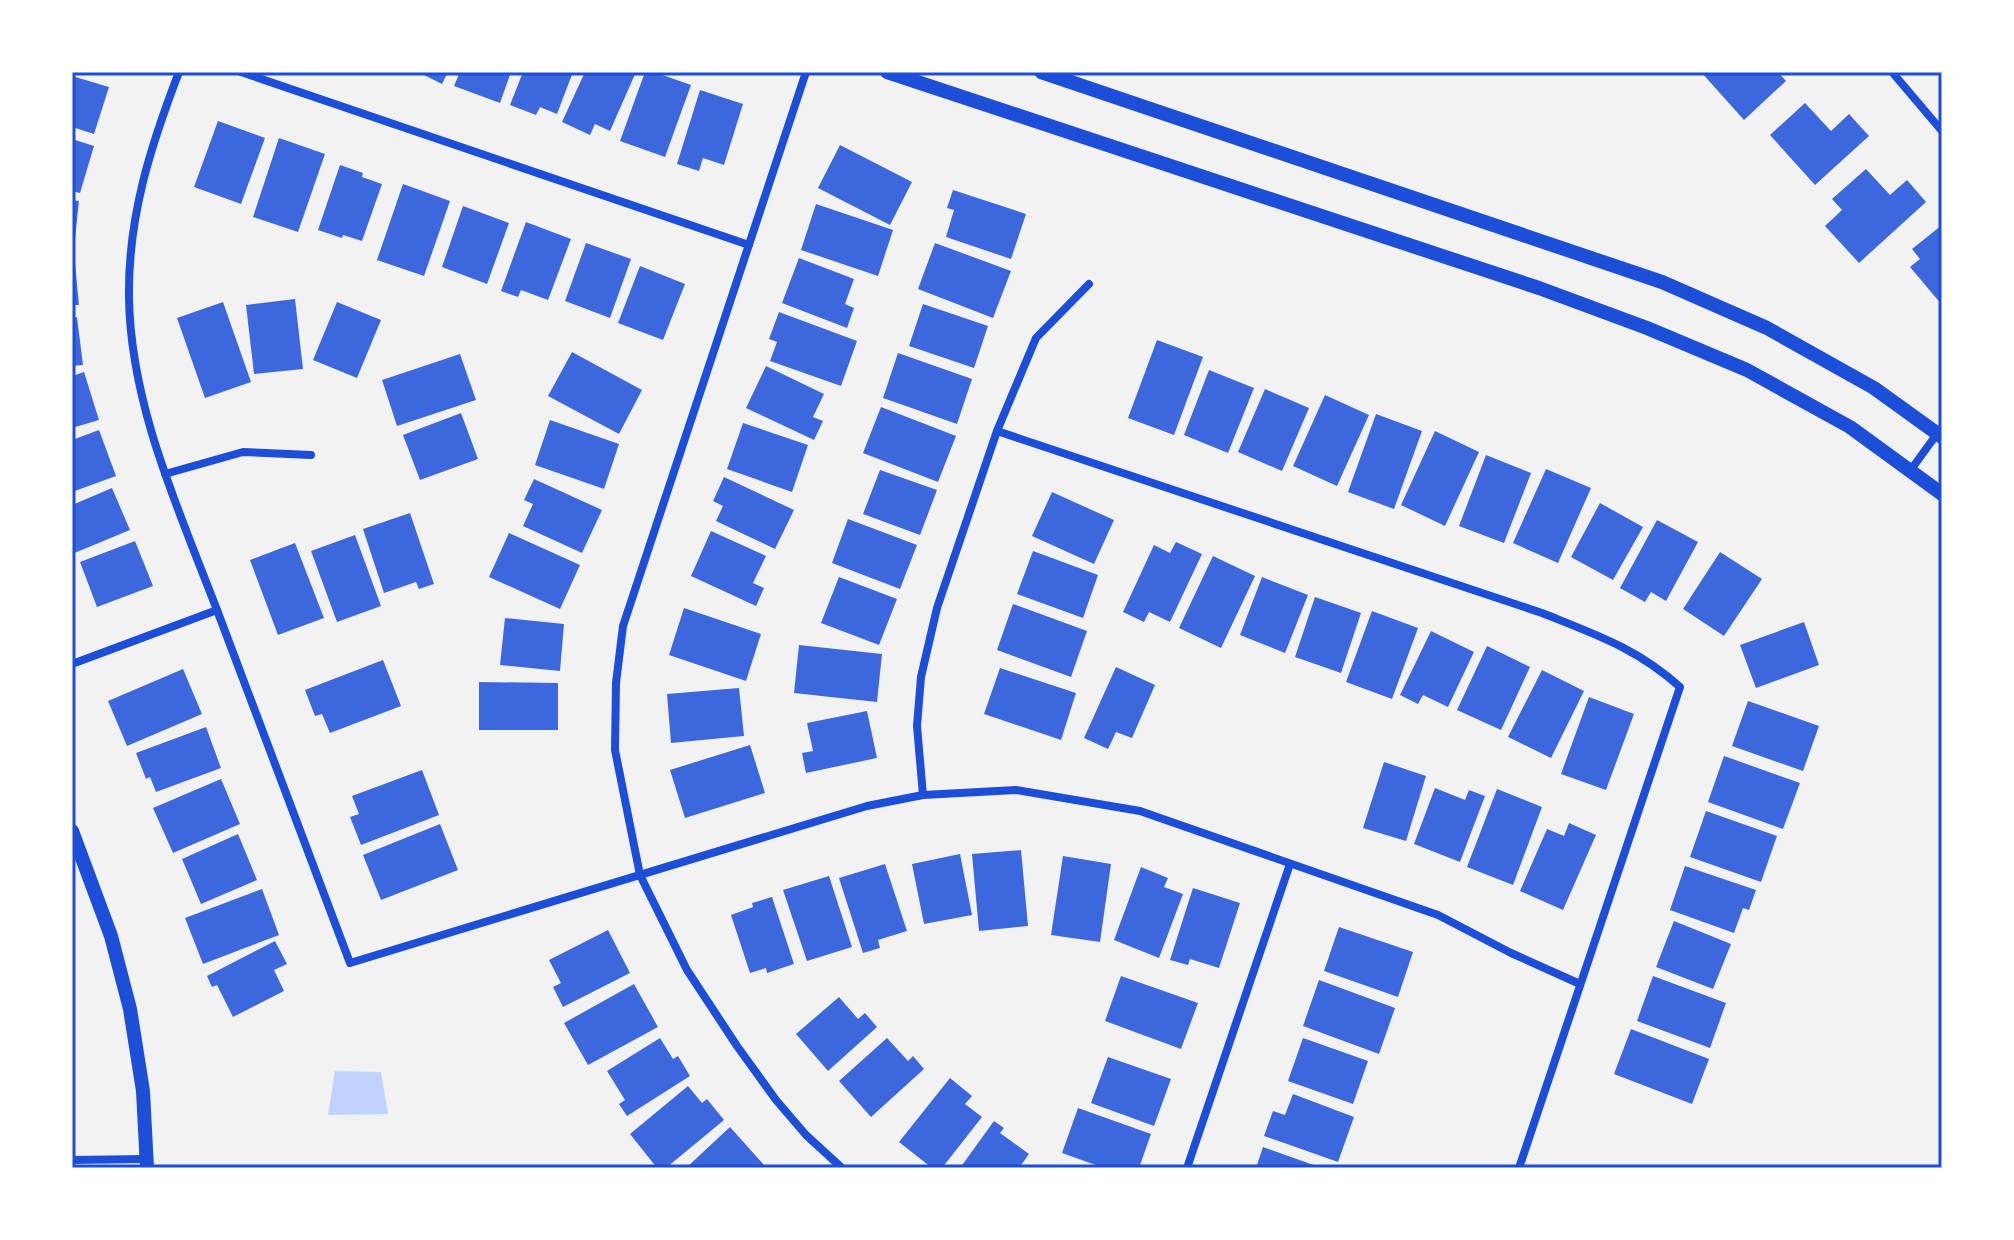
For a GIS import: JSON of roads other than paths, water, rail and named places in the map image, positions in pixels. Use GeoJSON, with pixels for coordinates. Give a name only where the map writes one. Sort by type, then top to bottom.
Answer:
{"type":"FeatureCollection","features":[{"type":"Feature","properties":{"kind":"street"},"geometry":{"type":"LineString","coordinates":[[179,72],[152,142],[134,218],[129,297],[139,382],[165,474],[350,963],[867,806],[923,795],[1016,790],[1140,811],[1199,829],[1438,915],[1580,984]]}},
{"type":"Feature","properties":{"kind":"street"},"geometry":{"type":"LineString","coordinates":[[241,72],[749,245]]}},
{"type":"Feature","properties":{"kind":"street"},"geometry":{"type":"LineString","coordinates":[[806,72],[623,626],[616,683],[615,750],[640,875],[687,970],[776,1100],[806,1135],[842,1168]]}},
{"type":"Feature","properties":{"kind":"street"},"geometry":{"type":"LineString","coordinates":[[887,72],[1539,288],[1647,328],[1747,370],[1850,427],[1942,494]]}},
{"type":"Feature","properties":{"kind":"street"},"geometry":{"type":"LineString","coordinates":[[1041,72],[1662,282],[1767,328],[1874,388],[1941,432],[1910,471]]}},
{"type":"Feature","properties":{"kind":"street"},"geometry":{"type":"LineString","coordinates":[[1892,72],[1942,131]]}},
{"type":"Feature","properties":{"kind":"street"},"geometry":{"type":"LineString","coordinates":[[923,795],[917,726],[921,677],[937,608],[997,431],[1036,338],[1089,284]]}},
{"type":"Feature","properties":{"kind":"street"},"geometry":{"type":"LineString","coordinates":[[997,431],[1542,613],[1616,643],[1655,665],[1680,687],[1519,1168]]}},
{"type":"Feature","properties":{"kind":"street"},"geometry":{"type":"LineString","coordinates":[[165,474],[243,452],[311,455]]}},
{"type":"Feature","properties":{"kind":"street"},"geometry":{"type":"LineString","coordinates":[[72,664],[217,610]]}},
{"type":"Feature","properties":{"kind":"street"},"geometry":{"type":"LineString","coordinates":[[72,831],[111,936],[130,1009],[143,1091],[147,1163],[72,1160]]}},
{"type":"Feature","properties":{"kind":"street"},"geometry":{"type":"LineString","coordinates":[[1187,1168],[1290,864]]}},
{"type":"Feature","properties":{"kind":"water"},"geometry":{"type":"Polygon","coordinates":[[[335,1071],[381,1072],[388,1114],[328,1115],[335,1071]]]}}]}
